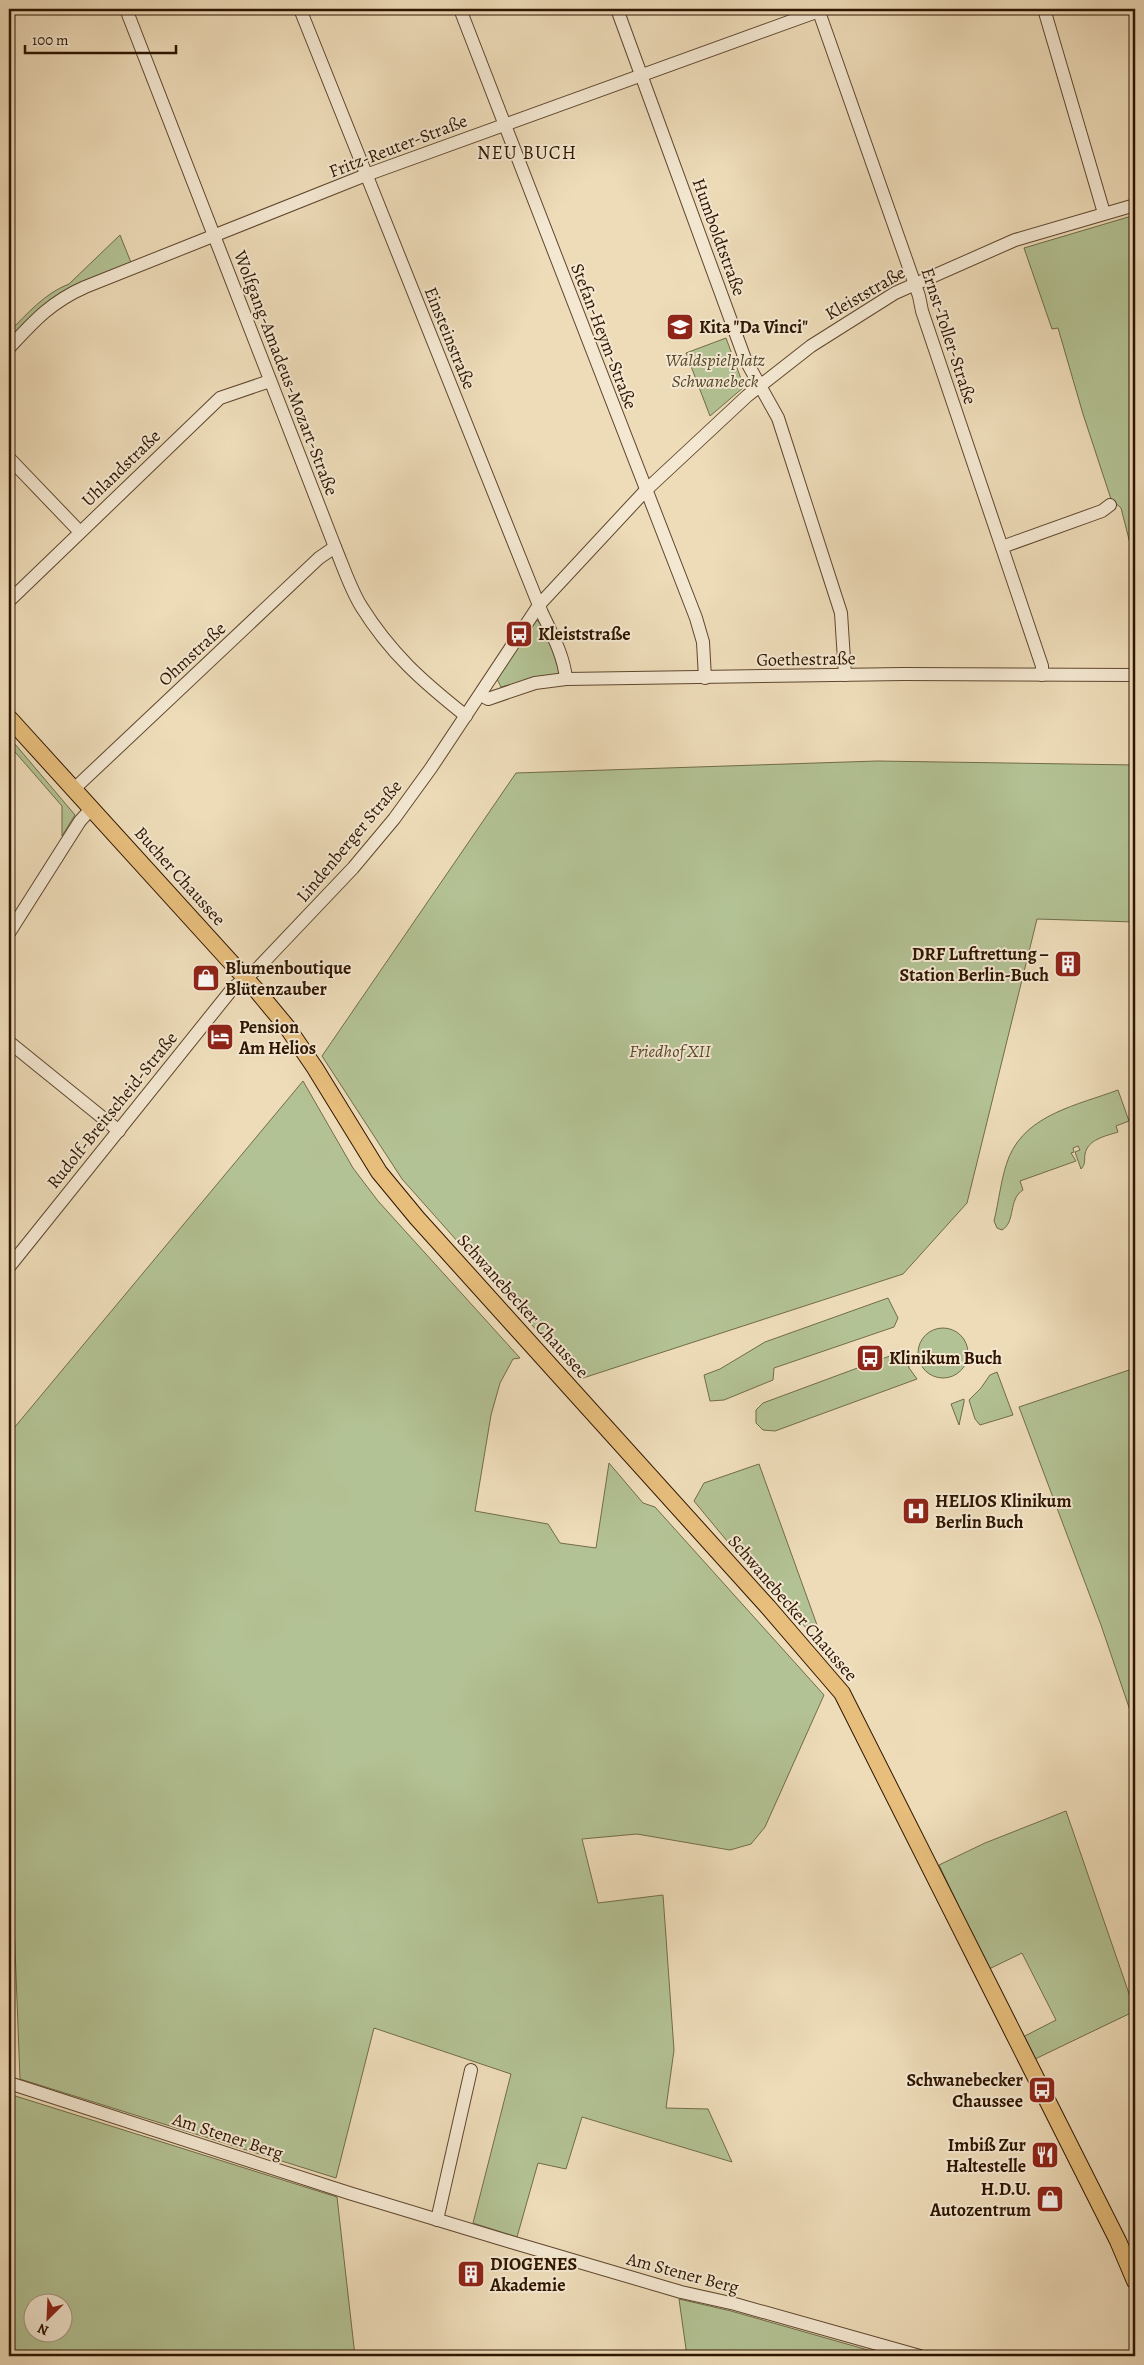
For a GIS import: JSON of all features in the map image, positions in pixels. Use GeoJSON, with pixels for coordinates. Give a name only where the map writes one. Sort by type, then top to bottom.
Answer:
{"type":"FeatureCollection","features":[{"type":"Feature","properties":{"kind":"main road","name":"Bucher Chaussee"},"geometry":{"type":"LineString","coordinates":[[9,718],[246,978],[287,1027],[315,1068]]}},
{"type":"Feature","properties":{"kind":"main road","name":"Schwanebecker Chaussee"},"geometry":{"type":"LineString","coordinates":[[315,1068],[379,1172],[780,1621],[842,1694],[1118,2241],[1135,2281]]}},
{"type":"Feature","properties":{"kind":"street","name":"Wolfgang-Amadeus-Mozart-Straße"},"geometry":{"type":"LineString","coordinates":[[126,9],[270,381],[360,604],[394,653],[429,687],[466,716]]}},
{"type":"Feature","properties":{"kind":"street","name":"Einsteinstraße"},"geometry":{"type":"LineString","coordinates":[[300,9],[565,667],[566,679]]}},
{"type":"Feature","properties":{"kind":"street","name":"Stefan-Heym-Straße"},"geometry":{"type":"LineString","coordinates":[[460,9],[696,618],[703,642],[705,678]]}},
{"type":"Feature","properties":{"kind":"street","name":"Humboldtstraße"},"geometry":{"type":"LineString","coordinates":[[617,9],[745,359],[778,418],[834,584],[841,613],[845,675]]}},
{"type":"Feature","properties":{"kind":"street"},"geometry":{"type":"LineString","coordinates":[[1044,9],[1104,213]]}},
{"type":"Feature","properties":{"kind":"street","name":"Fritz-Reuter-Straße"},"geometry":{"type":"LineString","coordinates":[[9,348],[40,314],[63,297],[366,175],[642,77],[818,10]]}},
{"type":"Feature","properties":{"kind":"street","name":"Ernst-Toller-Straße"},"geometry":{"type":"LineString","coordinates":[[818,10],[914,285],[1042,666],[1042,675]]}},
{"type":"Feature","properties":{"kind":"street","name":"Kleiststraße"},"geometry":{"type":"LineString","coordinates":[[466,716],[539,605],[645,490],[759,386],[811,346],[895,293],[1015,240],[1135,205]]}},
{"type":"Feature","properties":{"kind":"street","name":"Uhlandstraße"},"geometry":{"type":"LineString","coordinates":[[9,601],[220,398],[270,381]]}},
{"type":"Feature","properties":{"kind":"street"},"geometry":{"type":"LineString","coordinates":[[9,458],[80,532]]}},
{"type":"Feature","properties":{"kind":"street"},"geometry":{"type":"LineString","coordinates":[[1002,547],[1102,510],[1110,505]]}},
{"type":"Feature","properties":{"kind":"street","name":"Ohmstraße"},"geometry":{"type":"LineString","coordinates":[[74,789],[319,558],[335,546]]}},
{"type":"Feature","properties":{"kind":"street","name":"Goethestraße"},"geometry":{"type":"LineString","coordinates":[[480,694],[488,699],[536,683],[566,679],[845,675],[1135,675]]}},
{"type":"Feature","properties":{"kind":"street","name":"Lindenberger Straße"},"geometry":{"type":"LineString","coordinates":[[246,978],[258,968],[354,868],[409,798],[466,716]]}},
{"type":"Feature","properties":{"kind":"street"},"geometry":{"type":"LineString","coordinates":[[9,933],[80,821],[91,809]]}},
{"type":"Feature","properties":{"kind":"street","name":"Rudolf-Breitscheid-Straße"},"geometry":{"type":"LineString","coordinates":[[9,1267],[233,988],[246,978]]}},
{"type":"Feature","properties":{"kind":"street"},"geometry":{"type":"LineString","coordinates":[[9,1042],[118,1131]]}},
{"type":"Feature","properties":{"kind":"street"},"geometry":{"type":"LineString","coordinates":[[438,2220],[471,2070]]}},
{"type":"Feature","properties":{"kind":"street","name":"Am Stener Berg"},"geometry":{"type":"LineString","coordinates":[[9,2083],[438,2220],[680,2292],[735,2304],[920,2356]]}},
{"type":"Feature","properties":{"kind":"green space"},"geometry":{"type":"Polygon","coordinates":[[[1135,215],[1135,563],[1121,508],[1111,499],[1083,414],[1058,328],[1052,329],[1024,248],[1135,215]]]}},
{"type":"Feature","properties":{"kind":"green space"},"geometry":{"type":"Polygon","coordinates":[[[120,235],[132,265],[67,292],[9,340],[9,332],[30,311],[44,298],[69,284],[120,235]]]}},
{"type":"Feature","properties":{"kind":"green space","name":"Waldspielplatz Schwanebeck"},"geometry":{"type":"Polygon","coordinates":[[[726,338],[744,387],[710,416],[686,353],[726,338]]]}},
{"type":"Feature","properties":{"kind":"green space"},"geometry":{"type":"Polygon","coordinates":[[[537,620],[548,633],[564,676],[538,678],[501,687],[497,679],[537,620]]]}},
{"type":"Feature","properties":{"kind":"green space"},"geometry":{"type":"Polygon","coordinates":[[[9,737],[75,815],[62,836],[62,806],[9,745],[9,737]]]}},
{"type":"Feature","properties":{"kind":"green space","name":"Friedhof XII"},"geometry":{"type":"Polygon","coordinates":[[[877,761],[1135,765],[1135,922],[1037,919],[967,1203],[903,1274],[580,1379],[402,1179],[322,1056],[516,773],[877,761]]]}},
{"type":"Feature","properties":{"kind":"green space"},"geometry":{"type":"Polygon","coordinates":[[[303,1081],[353,1168],[378,1201],[520,1358],[513,1359],[500,1383],[491,1415],[475,1511],[548,1524],[560,1543],[596,1548],[609,1463],[643,1503],[655,1507],[824,1695],[765,1827],[751,1844],[730,1850],[637,1834],[582,1839],[598,1903],[663,1895],[674,2050],[666,2108],[708,2109],[732,2162],[582,2117],[566,2169],[538,2163],[517,2237],[473,2223],[511,2074],[374,2028],[336,2178],[20,2079],[9,1790],[9,1434],[303,1081]]]}},
{"type":"Feature","properties":{"kind":"green space"},"geometry":{"type":"Polygon","coordinates":[[[1118,1090],[1129,1121],[1116,1126],[1118,1132],[1098,1139],[1090,1145],[1085,1154],[1084,1164],[1081,1169],[1075,1152],[1080,1150],[1078,1146],[1073,1148],[1074,1152],[1071,1153],[1076,1161],[1020,1181],[1023,1190],[1015,1199],[1009,1222],[1002,1230],[997,1228],[994,1221],[1002,1181],[1009,1157],[1017,1142],[1028,1130],[1055,1113],[1118,1090]]]}},
{"type":"Feature","properties":{"kind":"green space"},"geometry":{"type":"Polygon","coordinates":[[[888,1298],[898,1318],[894,1327],[774,1368],[773,1380],[724,1400],[710,1401],[704,1375],[720,1369],[765,1342],[888,1298]]]}},
{"type":"Feature","properties":{"kind":"green space"},"geometry":{"type":"Polygon","coordinates":[[[943,1328],[953,1330],[961,1335],[966,1343],[968,1353],[966,1363],[961,1371],[953,1376],[943,1378],[933,1376],[925,1371],[920,1363],[918,1353],[920,1343],[925,1335],[933,1330],[943,1328]]]}},
{"type":"Feature","properties":{"kind":"green space"},"geometry":{"type":"Polygon","coordinates":[[[906,1350],[909,1368],[917,1379],[775,1431],[763,1430],[756,1423],[756,1410],[763,1403],[906,1350]]]}},
{"type":"Feature","properties":{"kind":"green space"},"geometry":{"type":"Polygon","coordinates":[[[1135,1368],[1135,1725],[1101,1625],[1019,1407],[1135,1368]]]}},
{"type":"Feature","properties":{"kind":"green space"},"geometry":{"type":"Polygon","coordinates":[[[997,1372],[1013,1415],[980,1425],[975,1419],[969,1400],[990,1375],[997,1372]]]}},
{"type":"Feature","properties":{"kind":"green space"},"geometry":{"type":"Polygon","coordinates":[[[964,1399],[964,1402],[959,1425],[951,1404],[964,1399]]]}},
{"type":"Feature","properties":{"kind":"green space"},"geometry":{"type":"Polygon","coordinates":[[[759,1464],[817,1625],[808,1630],[732,1547],[694,1501],[704,1483],[759,1464]]]}},
{"type":"Feature","properties":{"kind":"green space"},"geometry":{"type":"Polygon","coordinates":[[[1066,1811],[1135,2011],[1033,2060],[1021,2038],[1056,2020],[1022,1953],[989,1969],[939,1865],[985,1843],[1066,1811]]]}},
{"type":"Feature","properties":{"kind":"green space"},"geometry":{"type":"Polygon","coordinates":[[[9,2094],[337,2197],[355,2356],[14,2356],[9,2298],[9,2094]]]}},
{"type":"Feature","properties":{"kind":"green space"},"geometry":{"type":"Polygon","coordinates":[[[679,2299],[731,2311],[889,2356],[687,2356],[679,2299]]]}},
{"type":"Feature","properties":{"kind":"place","name":"Kita \"Da Vinci\""},"geometry":{"type":"Point","coordinates":[680,327]}},
{"type":"Feature","properties":{"kind":"place","name":"Kleiststraße"},"geometry":{"type":"Point","coordinates":[519,634]}},
{"type":"Feature","properties":{"kind":"place","name":"DRF Luftrettung – Station Berlin-Buch"},"geometry":{"type":"Point","coordinates":[1068,964]}},
{"type":"Feature","properties":{"kind":"place","name":"Blumenboutique Blütenzauber"},"geometry":{"type":"Point","coordinates":[206,978]}},
{"type":"Feature","properties":{"kind":"place","name":"Pension Am Helios"},"geometry":{"type":"Point","coordinates":[220,1037]}},
{"type":"Feature","properties":{"kind":"place","name":"Klinikum Buch"},"geometry":{"type":"Point","coordinates":[870,1358]}},
{"type":"Feature","properties":{"kind":"place","name":"HELIOS Klinikum Berlin Buch"},"geometry":{"type":"Point","coordinates":[916,1511]}},
{"type":"Feature","properties":{"kind":"place","name":"Schwanebecker Chaussee"},"geometry":{"type":"Point","coordinates":[1042,2090]}},
{"type":"Feature","properties":{"kind":"place","name":"Imbiß Zur Haltestelle"},"geometry":{"type":"Point","coordinates":[1045,2155]}},
{"type":"Feature","properties":{"kind":"place","name":"H.D.U. Autozentrum"},"geometry":{"type":"Point","coordinates":[1050,2199]}},
{"type":"Feature","properties":{"kind":"place","name":"DIOGENES Akademie"},"geometry":{"type":"Point","coordinates":[471,2274]}},
{"type":"Feature","properties":{"kind":"district","name":"NEU BUCH"},"geometry":{"type":"Point","coordinates":[527,152]}}]}
